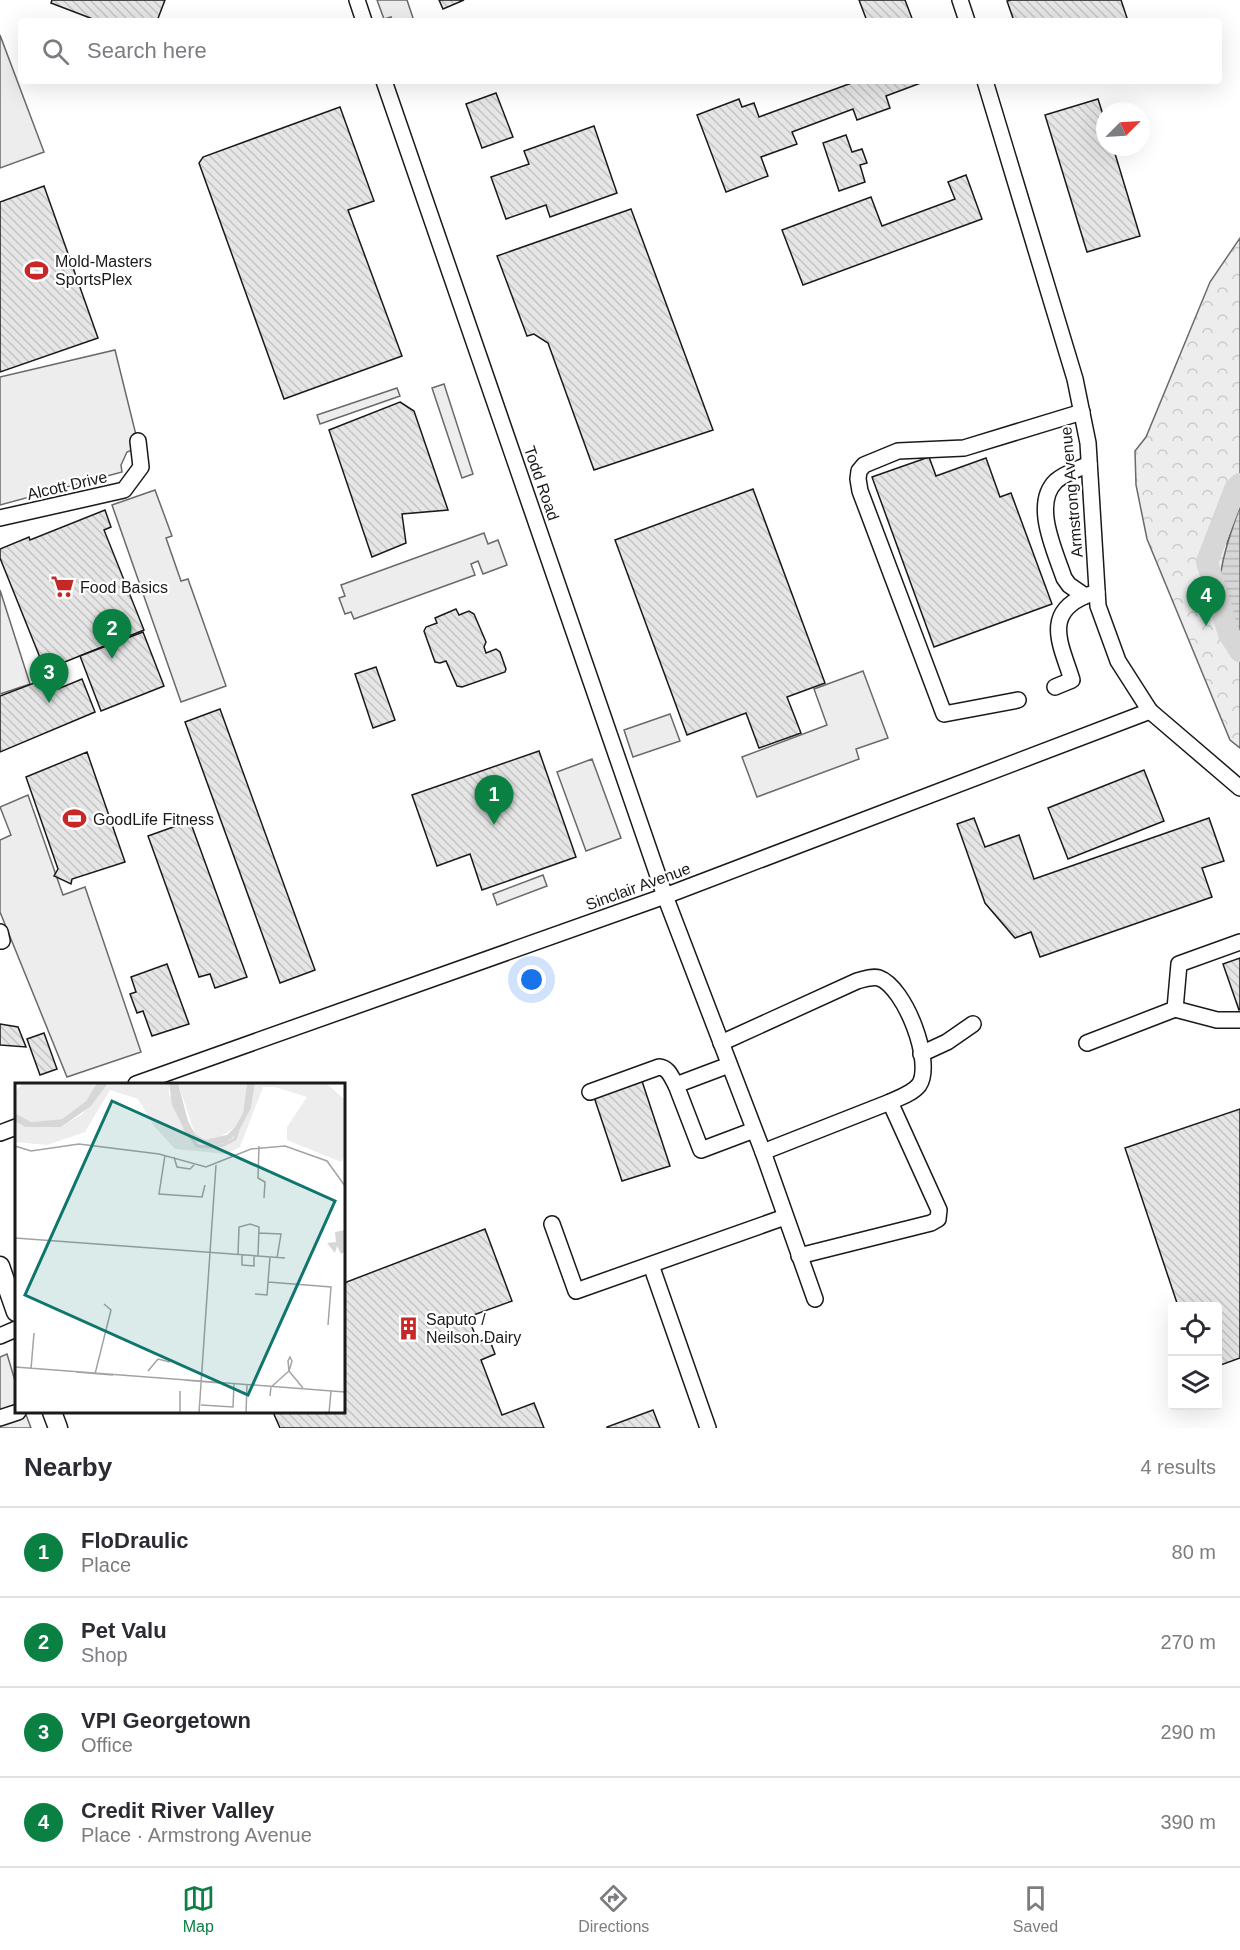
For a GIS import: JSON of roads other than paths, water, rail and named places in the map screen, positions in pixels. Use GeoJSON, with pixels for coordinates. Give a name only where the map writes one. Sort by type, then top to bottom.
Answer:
{"type":"FeatureCollection","features":[{"type":"Feature","properties":{"kind":"main road"},"geometry":{"type":"LineString","coordinates":[[0,1266],[15,1309]]}},
{"type":"Feature","properties":{"kind":"main road"},"geometry":{"type":"LineString","coordinates":[[52,1413],[58,1428]]}},
{"type":"Feature","properties":{"kind":"street"},"geometry":{"type":"LineString","coordinates":[[357,0],[363,18]]}},
{"type":"Feature","properties":{"kind":"street"},"geometry":{"type":"LineString","coordinates":[[960,0],[966,18]]}},
{"type":"Feature","properties":{"kind":"street","name":"Todd Road"},"geometry":{"type":"LineString","coordinates":[[385,84],[665,896],[763,1152],[815,1299]]}},
{"type":"Feature","properties":{"kind":"street","name":"Armstrong Avenue"},"geometry":{"type":"LineString","coordinates":[[986,84],[1075,379],[1082,412],[1088,443],[1091,594],[1098,606],[1118,661],[1150,711],[1240,788]]}},
{"type":"Feature","properties":{"kind":"street"},"geometry":{"type":"LineString","coordinates":[[1018,700],[944,714],[860,491],[859,471],[864,465],[898,451],[964,448],[1082,412]]}},
{"type":"Feature","properties":{"kind":"street","name":"Alcott Drive"},"geometry":{"type":"LineString","coordinates":[[0,518],[124,490],[141,467],[138,441]]}},
{"type":"Feature","properties":{"kind":"street"},"geometry":{"type":"LineString","coordinates":[[1089,464],[1054,483],[1048,491],[1045,503],[1047,526],[1064,578],[1069,585],[1091,594]]}},
{"type":"Feature","properties":{"kind":"street"},"geometry":{"type":"LineString","coordinates":[[1055,687],[1072,681],[1058,635],[1059,619],[1069,603],[1091,594]]}},
{"type":"Feature","properties":{"kind":"street","name":"Sinclair Avenue"},"geometry":{"type":"LineString","coordinates":[[139,1083],[665,896],[1150,711]]}},
{"type":"Feature","properties":{"kind":"street"},"geometry":{"type":"LineString","coordinates":[[0,932],[2,941],[0,941]]}},
{"type":"Feature","properties":{"kind":"street"},"geometry":{"type":"LineString","coordinates":[[1175,1009],[1179,964],[1240,942]]}},
{"type":"Feature","properties":{"kind":"street"},"geometry":{"type":"LineString","coordinates":[[721,1043],[857,981],[872,977],[882,979],[891,986],[903,1002],[916,1029],[922,1072],[918,1086],[890,1102],[763,1152]]}},
{"type":"Feature","properties":{"kind":"street"},"geometry":{"type":"LineString","coordinates":[[1087,1043],[1175,1009],[1217,1020],[1240,1020]]}},
{"type":"Feature","properties":{"kind":"street"},"geometry":{"type":"LineString","coordinates":[[921,1054],[947,1042],[973,1024]]}},
{"type":"Feature","properties":{"kind":"street"},"geometry":{"type":"LineString","coordinates":[[675,1085],[729,1065]]}},
{"type":"Feature","properties":{"kind":"street"},"geometry":{"type":"LineString","coordinates":[[590,1092],[659,1067],[664,1068],[675,1085],[701,1150],[754,1131]]}},
{"type":"Feature","properties":{"kind":"street"},"geometry":{"type":"LineString","coordinates":[[800,1256],[931,1223],[938,1219],[939,1210],[890,1102]]}},
{"type":"Feature","properties":{"kind":"street"},"geometry":{"type":"LineString","coordinates":[[0,1133],[15,1127]]}},
{"type":"Feature","properties":{"kind":"street"},"geometry":{"type":"LineString","coordinates":[[552,1224],[576,1292],[785,1217]]}},
{"type":"Feature","properties":{"kind":"street"},"geometry":{"type":"LineString","coordinates":[[651,1265],[708,1428]]}},
{"type":"Feature","properties":{"kind":"street"},"geometry":{"type":"LineString","coordinates":[[0,1336],[15,1329]]}},
{"type":"Feature","properties":{"kind":"street"},"geometry":{"type":"LineString","coordinates":[[0,1418],[15,1413]]}},
{"type":"Feature","properties":{"kind":"waterway"},"geometry":{"type":"LineString","coordinates":[[1240,484],[1235,489],[1207,562],[1229,634],[1240,651]]}},
{"type":"Feature","properties":{"kind":"place","name":"Mold-Masters SportsPlex"},"geometry":{"type":"Point","coordinates":[37,270]}},
{"type":"Feature","properties":{"kind":"place","name":"Food Basics"},"geometry":{"type":"Point","coordinates":[62,587]}},
{"type":"Feature","properties":{"kind":"place","name":"Credit River Valley"},"geometry":{"type":"Point","coordinates":[1206,626]}},
{"type":"Feature","properties":{"kind":"place","name":"Pet Valu"},"geometry":{"type":"Point","coordinates":[112,659]}},
{"type":"Feature","properties":{"kind":"place","name":"VPI Georgetown"},"geometry":{"type":"Point","coordinates":[49,703]}},
{"type":"Feature","properties":{"kind":"place","name":"GoodLife Fitness"},"geometry":{"type":"Point","coordinates":[75,819]}},
{"type":"Feature","properties":{"kind":"place","name":"FloDraulic"},"geometry":{"type":"Point","coordinates":[494,825]}},
{"type":"Feature","properties":{"kind":"place","name":"Saputo / Neilson Dairy"},"geometry":{"type":"Point","coordinates":[408,1328]}}]}
